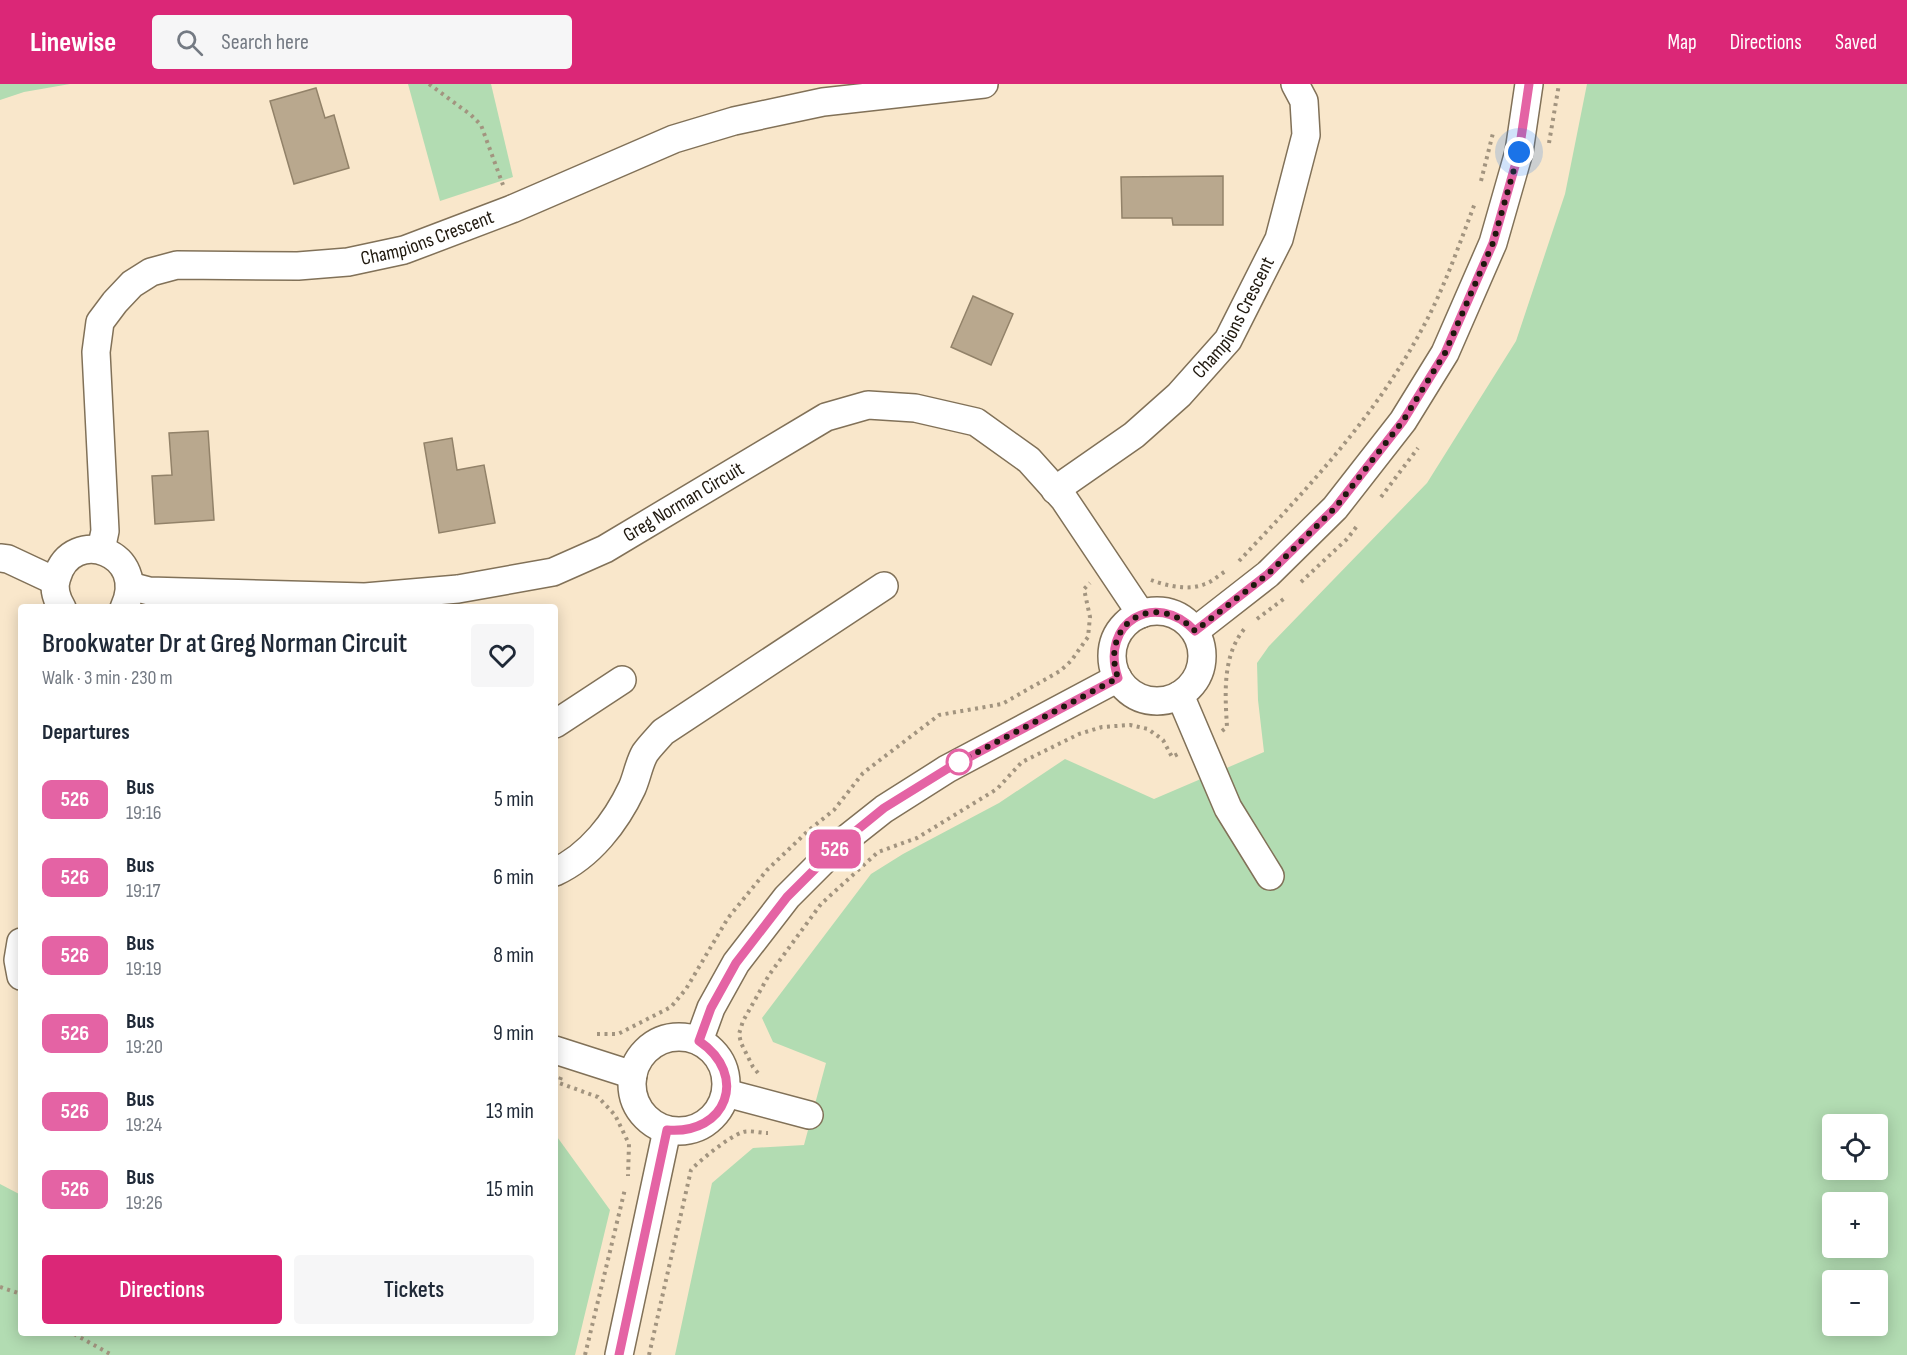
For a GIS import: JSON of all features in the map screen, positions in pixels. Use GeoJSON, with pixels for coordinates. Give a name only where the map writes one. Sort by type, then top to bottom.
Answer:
{"type":"FeatureCollection","features":[{"type":"Feature","properties":{"kind":"street","name":"Champions Crescent"},"geometry":{"type":"LineString","coordinates":[[101,549],[105,531],[96,352],[100,322],[132,284],[151,272],[177,265],[298,266],[348,262],[404,250],[512,209],[674,139],[734,121],[822,102],[984,84]]}},
{"type":"Feature","properties":{"kind":"street","name":"Champions Crescent"},"geometry":{"type":"LineString","coordinates":[[1055,490],[1134,435],[1179,395],[1228,340],[1279,239],[1288,207],[1306,135],[1304,101],[1295,84]]}},
{"type":"Feature","properties":{"kind":"street"},"geometry":{"type":"LineString","coordinates":[[1195,631],[1268,574],[1335,508],[1403,421],[1439,363],[1493,243],[1519,152],[1529,84]]}},
{"type":"Feature","properties":{"kind":"street","name":"Greg Norman Circuit"},"geometry":{"type":"LineString","coordinates":[[127,597],[149,591],[365,597],[458,589],[553,572],[605,549],[826,417],[868,405],[915,408],[976,422],[1029,460],[1064,499],[1141,614]]}},
{"type":"Feature","properties":{"kind":"street"},"geometry":{"type":"LineString","coordinates":[[60,604],[55,592],[55,581],[59,570],[66,559],[76,552],[89,549],[101,549],[112,554],[122,563],[128,574],[127,597]]}},
{"type":"Feature","properties":{"kind":"street"},"geometry":{"type":"LineString","coordinates":[[0,558],[8,559],[55,581]]}},
{"type":"Feature","properties":{"kind":"street"},"geometry":{"type":"LineString","coordinates":[[558,871],[566,867],[595,843],[632,788],[644,754],[663,732],[884,586]]}},
{"type":"Feature","properties":{"kind":"street"},"geometry":{"type":"LineString","coordinates":[[1155,611],[1171,613],[1185,620],[1195,631],[1202,659],[1199,673],[1191,686],[1180,695],[1167,700],[1153,701],[1139,697],[1127,689],[1118,678],[1113,664],[1113,648],[1118,634],[1128,622],[1141,614],[1155,611]]}},
{"type":"Feature","properties":{"kind":"street"},"geometry":{"type":"LineString","coordinates":[[699,1041],[711,1008],[736,963],[787,897],[841,843],[884,808],[947,769],[1118,678]]}},
{"type":"Feature","properties":{"kind":"street"},"geometry":{"type":"LineString","coordinates":[[558,722],[622,680]]}},
{"type":"Feature","properties":{"kind":"street"},"geometry":{"type":"LineString","coordinates":[[1180,695],[1228,808],[1270,876]]}},
{"type":"Feature","properties":{"kind":"street"},"geometry":{"type":"LineString","coordinates":[[0,986],[18,979]]}},
{"type":"Feature","properties":{"kind":"street"},"geometry":{"type":"LineString","coordinates":[[684,1036],[699,1041],[712,1050],[722,1062],[726,1077],[726,1093],[721,1108],[698,1128],[683,1131],[667,1130],[653,1123],[642,1113],[634,1099],[633,1075],[642,1054],[654,1044],[669,1037],[684,1036]]}},
{"type":"Feature","properties":{"kind":"street"},"geometry":{"type":"LineString","coordinates":[[558,1051],[633,1075]]}},
{"type":"Feature","properties":{"kind":"street"},"geometry":{"type":"LineString","coordinates":[[726,1093],[809,1115]]}},
{"type":"Feature","properties":{"kind":"street"},"geometry":{"type":"LineString","coordinates":[[619,1355],[667,1130]]}},
{"type":"Feature","properties":{"kind":"path"},"geometry":{"type":"LineString","coordinates":[[429,84],[471,114],[481,125],[512,209]]}},
{"type":"Feature","properties":{"kind":"path"},"geometry":{"type":"LineString","coordinates":[[1548,148],[1558,84]]}},
{"type":"Feature","properties":{"kind":"path"},"geometry":{"type":"LineString","coordinates":[[1374,505],[1420,444]]}},
{"type":"Feature","properties":{"kind":"path"},"geometry":{"type":"LineString","coordinates":[[1299,584],[1347,539],[1361,522]]}},
{"type":"Feature","properties":{"kind":"path"},"geometry":{"type":"LineString","coordinates":[[763,1078],[753,1067],[741,1043],[742,1020],[769,975],[821,904],[878,852],[917,838],[996,789],[1022,762],[1079,734],[1102,727],[1130,725],[1148,729],[1163,740],[1172,757],[1201,744],[1227,727],[1225,689],[1231,650],[1245,628],[1291,591]]}},
{"type":"Feature","properties":{"kind":"path"},"geometry":{"type":"LineString","coordinates":[[649,1355],[691,1170],[699,1161],[746,1131],[771,1134],[777,1106]]}},
{"type":"Feature","properties":{"kind":"path"},"geometry":{"type":"LineString","coordinates":[[0,1287],[18,1293]]}},
{"type":"Feature","properties":{"kind":"path"},"geometry":{"type":"LineString","coordinates":[[78,1336],[112,1355]]}},
{"type":"Feature","properties":{"kind":"green space"},"geometry":{"type":"Polygon","coordinates":[[[0,84],[70,84],[24,92],[0,100],[0,84]]]}},
{"type":"Feature","properties":{"kind":"green space"},"geometry":{"type":"Polygon","coordinates":[[[408,84],[491,84],[513,177],[440,201],[408,84]]]}},
{"type":"Feature","properties":{"kind":"green space"},"geometry":{"type":"Polygon","coordinates":[[[1587,84],[1907,84],[1907,1355],[675,1355],[712,1183],[753,1148],[804,1145],[826,1063],[773,1042],[762,1018],[871,874],[903,854],[999,803],[1065,759],[1154,799],[1264,752],[1258,700],[1257,663],[1269,646],[1427,483],[1516,341],[1565,194],[1587,84]]]}},
{"type":"Feature","properties":{"kind":"green space"},"geometry":{"type":"Polygon","coordinates":[[[558,1138],[610,1210],[575,1355],[0,1355],[0,1184],[18,1193],[18,1336],[558,1336],[558,1138]]]}},
{"type":"Feature","properties":{"kind":"building"},"geometry":{"type":"Polygon","coordinates":[[[316,88],[325,118],[334,115],[349,168],[294,184],[270,101],[316,88]]]}},
{"type":"Feature","properties":{"kind":"building"},"geometry":{"type":"Polygon","coordinates":[[[1223,176],[1223,225],[1173,225],[1172,218],[1122,218],[1121,177],[1223,176]]]}},
{"type":"Feature","properties":{"kind":"building"},"geometry":{"type":"Polygon","coordinates":[[[973,296],[1013,314],[991,365],[951,347],[973,296]]]}},
{"type":"Feature","properties":{"kind":"building"},"geometry":{"type":"Polygon","coordinates":[[[208,431],[214,520],[155,524],[152,476],[172,475],[169,433],[208,431]]]}},
{"type":"Feature","properties":{"kind":"building"},"geometry":{"type":"Polygon","coordinates":[[[452,438],[457,470],[484,465],[495,523],[439,533],[424,443],[452,438]]]}},
{"type":"Feature","properties":{"kind":"bus line","name":"526"},"geometry":{"type":"LineString","coordinates":[[619,1355],[667,1130],[683,1131],[698,1128],[721,1108],[726,1093],[726,1077],[722,1062],[712,1050],[699,1041],[711,1008],[736,963],[787,897],[841,843],[884,808],[947,769],[1118,678],[1113,664],[1113,648],[1118,634],[1128,622],[1141,614],[1155,611],[1171,613],[1185,620],[1195,631],[1268,574],[1335,508],[1403,421],[1445,353],[1493,243],[1519,152],[1529,84]]}},
{"type":"Feature","properties":{"kind":"route"},"geometry":{"type":"LineString","coordinates":[[959,762],[1118,678],[1113,664],[1113,648],[1118,634],[1128,622],[1141,614],[1155,611],[1171,613],[1185,620],[1195,631],[1268,574],[1335,508],[1403,421],[1445,353],[1493,243],[1519,152]]}}]}
